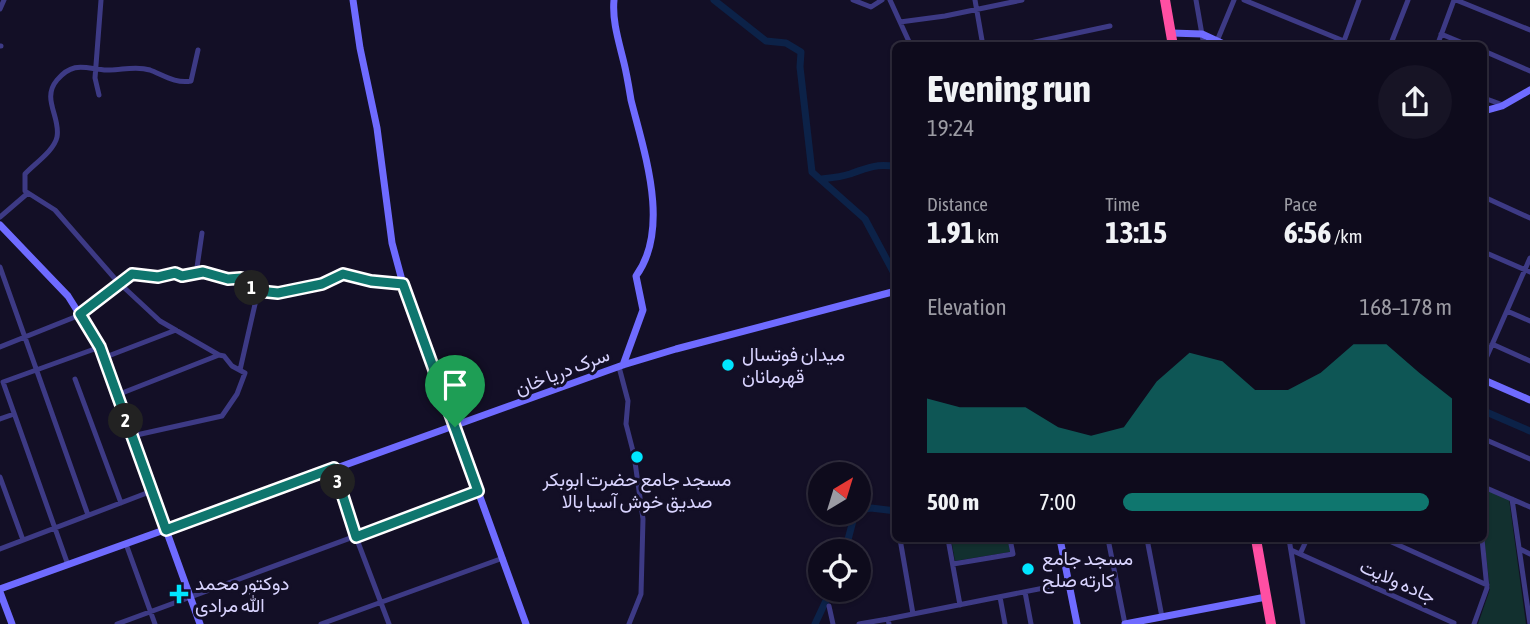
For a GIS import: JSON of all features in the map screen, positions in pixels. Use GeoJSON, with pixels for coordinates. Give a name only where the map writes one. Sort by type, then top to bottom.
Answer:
{"type":"FeatureCollection","features":[{"type":"Feature","properties":{"kind":"highway"},"geometry":{"type":"LineString","coordinates":[[1165,0],[1172,42]]}},
{"type":"Feature","properties":{"kind":"highway"},"geometry":{"type":"LineString","coordinates":[[1257,542],[1271,624]]}},
{"type":"Feature","properties":{"kind":"street"},"geometry":{"type":"LineString","coordinates":[[0,9],[4,0]]}},
{"type":"Feature","properties":{"kind":"street"},"geometry":{"type":"LineString","coordinates":[[99,95],[95,68],[101,0]]}},
{"type":"Feature","properties":{"kind":"street"},"geometry":{"type":"LineString","coordinates":[[353,0],[378,135],[393,243],[403,284],[526,624]]}},
{"type":"Feature","properties":{"kind":"street"},"geometry":{"type":"LineString","coordinates":[[614,0],[614,19],[646,154],[653,216],[645,263],[636,276],[643,310],[621,366],[628,401],[626,424],[634,455],[634,471],[643,519],[640,594],[629,624]]}},
{"type":"Feature","properties":{"kind":"street"},"geometry":{"type":"LineString","coordinates":[[853,0],[871,7],[882,0]]}},
{"type":"Feature","properties":{"kind":"street"},"geometry":{"type":"LineString","coordinates":[[890,0],[909,42]]}},
{"type":"Feature","properties":{"kind":"street"},"geometry":{"type":"LineString","coordinates":[[975,0],[982,42]]}},
{"type":"Feature","properties":{"kind":"street"},"geometry":{"type":"LineString","coordinates":[[900,22],[1022,0]]}},
{"type":"Feature","properties":{"kind":"street"},"geometry":{"type":"LineString","coordinates":[[1196,0],[1203,42]]}},
{"type":"Feature","properties":{"kind":"street"},"geometry":{"type":"LineString","coordinates":[[1171,33],[1202,34],[1217,41],[1234,0]]}},
{"type":"Feature","properties":{"kind":"street"},"geometry":{"type":"LineString","coordinates":[[1244,0],[1344,41],[1357,1]]}},
{"type":"Feature","properties":{"kind":"street"},"geometry":{"type":"LineString","coordinates":[[1392,42],[1408,0]]}},
{"type":"Feature","properties":{"kind":"street"},"geometry":{"type":"LineString","coordinates":[[1438,42],[1455,0],[1530,30]]}},
{"type":"Feature","properties":{"kind":"street"},"geometry":{"type":"LineString","coordinates":[[1035,42],[1110,26]]}},
{"type":"Feature","properties":{"kind":"street"},"geometry":{"type":"LineString","coordinates":[[1441,34],[1460,42]]}},
{"type":"Feature","properties":{"kind":"street"},"geometry":{"type":"LineString","coordinates":[[132,436],[222,416],[237,394],[246,373],[232,366],[224,356],[160,321],[120,282],[55,210],[26,191],[25,174],[54,144],[58,135],[50,94],[61,75],[78,66],[109,71],[120,67],[143,69],[184,82],[191,81],[198,50]]}},
{"type":"Feature","properties":{"kind":"street"},"geometry":{"type":"LineString","coordinates":[[1487,52],[1530,71]]}},
{"type":"Feature","properties":{"kind":"street"},"geometry":{"type":"LineString","coordinates":[[1487,110],[1503,105],[1530,90]]}},
{"type":"Feature","properties":{"kind":"street"},"geometry":{"type":"LineString","coordinates":[[1487,99],[1503,105]]}},
{"type":"Feature","properties":{"kind":"street"},"geometry":{"type":"LineString","coordinates":[[0,217],[28,193]]}},
{"type":"Feature","properties":{"kind":"street"},"geometry":{"type":"LineString","coordinates":[[1487,198],[1530,218]]}},
{"type":"Feature","properties":{"kind":"street"},"geometry":{"type":"LineString","coordinates":[[0,225],[68,296],[100,347],[200,624]]}},
{"type":"Feature","properties":{"kind":"street"},"geometry":{"type":"LineString","coordinates":[[196,274],[202,233]]}},
{"type":"Feature","properties":{"kind":"street"},"geometry":{"type":"LineString","coordinates":[[1487,253],[1527,271]]}},
{"type":"Feature","properties":{"kind":"street"},"geometry":{"type":"LineString","coordinates":[[1487,356],[1527,271],[1530,258]]}},
{"type":"Feature","properties":{"kind":"street"},"geometry":{"type":"LineString","coordinates":[[0,267],[88,515]]}},
{"type":"Feature","properties":{"kind":"street"},"geometry":{"type":"LineString","coordinates":[[0,347],[25,339],[80,314],[132,274],[158,277],[203,272],[228,279],[241,278],[247,286],[258,290],[288,292],[299,287],[322,284],[343,274],[371,281],[403,284]]}},
{"type":"Feature","properties":{"kind":"street"},"geometry":{"type":"LineString","coordinates":[[240,370],[258,290]]}},
{"type":"Feature","properties":{"kind":"street","name":"سرک دریا خان"},"geometry":{"type":"LineString","coordinates":[[0,590],[621,366],[892,292]]}},
{"type":"Feature","properties":{"kind":"street"},"geometry":{"type":"LineString","coordinates":[[1507,311],[1530,321]]}},
{"type":"Feature","properties":{"kind":"street"},"geometry":{"type":"LineString","coordinates":[[103,358],[176,330]]}},
{"type":"Feature","properties":{"kind":"street"},"geometry":{"type":"LineString","coordinates":[[1492,344],[1530,361]]}},
{"type":"Feature","properties":{"kind":"street"},"geometry":{"type":"LineString","coordinates":[[68,565],[3,382],[100,347]]}},
{"type":"Feature","properties":{"kind":"street"},"geometry":{"type":"LineString","coordinates":[[117,395],[219,355]]}},
{"type":"Feature","properties":{"kind":"street"},"geometry":{"type":"LineString","coordinates":[[75,379],[121,503]]}},
{"type":"Feature","properties":{"kind":"street"},"geometry":{"type":"LineString","coordinates":[[1487,381],[1530,400]]}},
{"type":"Feature","properties":{"kind":"street"},"geometry":{"type":"LineString","coordinates":[[0,419],[14,414]]}},
{"type":"Feature","properties":{"kind":"street"},"geometry":{"type":"LineString","coordinates":[[1487,440],[1530,458]]}},
{"type":"Feature","properties":{"kind":"street"},"geometry":{"type":"LineString","coordinates":[[334,468],[388,624]]}},
{"type":"Feature","properties":{"kind":"street"},"geometry":{"type":"LineString","coordinates":[[0,477],[23,540]]}},
{"type":"Feature","properties":{"kind":"street"},"geometry":{"type":"LineString","coordinates":[[1487,488],[1530,507]]}},
{"type":"Feature","properties":{"kind":"street"},"geometry":{"type":"LineString","coordinates":[[0,549],[152,491]]}},
{"type":"Feature","properties":{"kind":"street"},"geometry":{"type":"LineString","coordinates":[[117,624],[478,491]]}},
{"type":"Feature","properties":{"kind":"street"},"geometry":{"type":"LineString","coordinates":[[1511,499],[1530,624]]}},
{"type":"Feature","properties":{"kind":"street"},"geometry":{"type":"LineString","coordinates":[[901,542],[913,614]]}},
{"type":"Feature","properties":{"kind":"street"},"geometry":{"type":"LineString","coordinates":[[949,542],[960,605]]}},
{"type":"Feature","properties":{"kind":"street"},"geometry":{"type":"LineString","coordinates":[[953,564],[1013,554],[1011,542]]}},
{"type":"Feature","properties":{"kind":"street"},"geometry":{"type":"LineString","coordinates":[[1061,542],[1077,624]]}},
{"type":"Feature","properties":{"kind":"street"},"geometry":{"type":"LineString","coordinates":[[1109,542],[1125,624],[1266,597]]}},
{"type":"Feature","properties":{"kind":"street"},"geometry":{"type":"LineString","coordinates":[[1148,542],[1162,617]]}},
{"type":"Feature","properties":{"kind":"street"},"geometry":{"type":"LineString","coordinates":[[1290,542],[1303,624]]}},
{"type":"Feature","properties":{"kind":"street"},"geometry":{"type":"LineString","coordinates":[[1300,554],[1306,542]]}},
{"type":"Feature","properties":{"kind":"street"},"geometry":{"type":"LineString","coordinates":[[1392,542],[1487,585]]}},
{"type":"Feature","properties":{"kind":"street"},"geometry":{"type":"LineString","coordinates":[[1474,624],[1487,585],[1482,542]]}},
{"type":"Feature","properties":{"kind":"street"},"geometry":{"type":"LineString","coordinates":[[125,544],[155,624]]}},
{"type":"Feature","properties":{"kind":"street"},"geometry":{"type":"LineString","coordinates":[[1520,549],[1530,554]]}},
{"type":"Feature","properties":{"kind":"street","name":"جاده ولایت"},"geometry":{"type":"LineString","coordinates":[[1291,550],[1455,623]]}},
{"type":"Feature","properties":{"kind":"street"},"geometry":{"type":"LineString","coordinates":[[321,624],[503,558]]}},
{"type":"Feature","properties":{"kind":"street"},"geometry":{"type":"LineString","coordinates":[[859,624],[889,621],[1069,583]]}},
{"type":"Feature","properties":{"kind":"street"},"geometry":{"type":"LineString","coordinates":[[0,590],[12,624]]}},
{"type":"Feature","properties":{"kind":"street"},"geometry":{"type":"LineString","coordinates":[[1025,592],[1031,624]]}},
{"type":"Feature","properties":{"kind":"street"},"geometry":{"type":"LineString","coordinates":[[1000,597],[1004,624]]}},
{"type":"Feature","properties":{"kind":"street"},"geometry":{"type":"LineString","coordinates":[[830,606],[833,624]]}},
{"type":"Feature","properties":{"kind":"street","name":"جاده ولایت"},"geometry":{"type":"LineString","coordinates":[[1444,624],[1455,623]]}},
{"type":"Feature","properties":{"kind":"green space"},"geometry":{"type":"Polygon","coordinates":[[[1487,490],[1509,499],[1526,624],[1478,624],[1490,589],[1484,542],[1487,542],[1487,490]]]}},
{"type":"Feature","properties":{"kind":"green space"},"geometry":{"type":"Polygon","coordinates":[[[952,542],[1008,542],[1010,552],[955,561],[952,542]]]}},
{"type":"Feature","properties":{"kind":"waterway"},"geometry":{"type":"LineString","coordinates":[[714,0],[766,41],[786,43],[801,52],[800,67],[812,172],[865,219],[892,269]]}},
{"type":"Feature","properties":{"kind":"waterway"},"geometry":{"type":"LineString","coordinates":[[821,179],[843,176],[872,167],[892,167]]}},
{"type":"Feature","properties":{"kind":"waterway"},"geometry":{"type":"LineString","coordinates":[[1487,412],[1530,431]]}},
{"type":"Feature","properties":{"kind":"waterway"},"geometry":{"type":"LineString","coordinates":[[872,508],[892,511]]}},
{"type":"Feature","properties":{"kind":"waterway"},"geometry":{"type":"LineString","coordinates":[[848,539],[852,525]]}},
{"type":"Feature","properties":{"kind":"waterway"},"geometry":{"type":"LineString","coordinates":[[815,624],[825,602]]}},
{"type":"Feature","properties":{"kind":"place","name":"میدان فوتسال قهرمانان"},"geometry":{"type":"Point","coordinates":[728,365]}},
{"type":"Feature","properties":{"kind":"place","name":"مسجد جامع حضرت ابوبکر صدیق خوش آسیا بالا"},"geometry":{"type":"Point","coordinates":[637,457]}},
{"type":"Feature","properties":{"kind":"place","name":"مسجد جامع کارته صلح"},"geometry":{"type":"Point","coordinates":[1028,569]}},
{"type":"Feature","properties":{"kind":"place","name":"دوکتور محمد الله مرادی"},"geometry":{"type":"Point","coordinates":[179,594]}},
{"type":"Feature","properties":{"kind":"route"},"geometry":{"type":"LineString","coordinates":[[203,272],[228,279],[241,278],[250,288],[278,293],[322,284],[343,274],[371,281],[403,284],[455,427],[478,491],[356,537],[334,468],[166,530],[100,347],[80,314],[132,274],[158,277],[203,272]]}}]}
